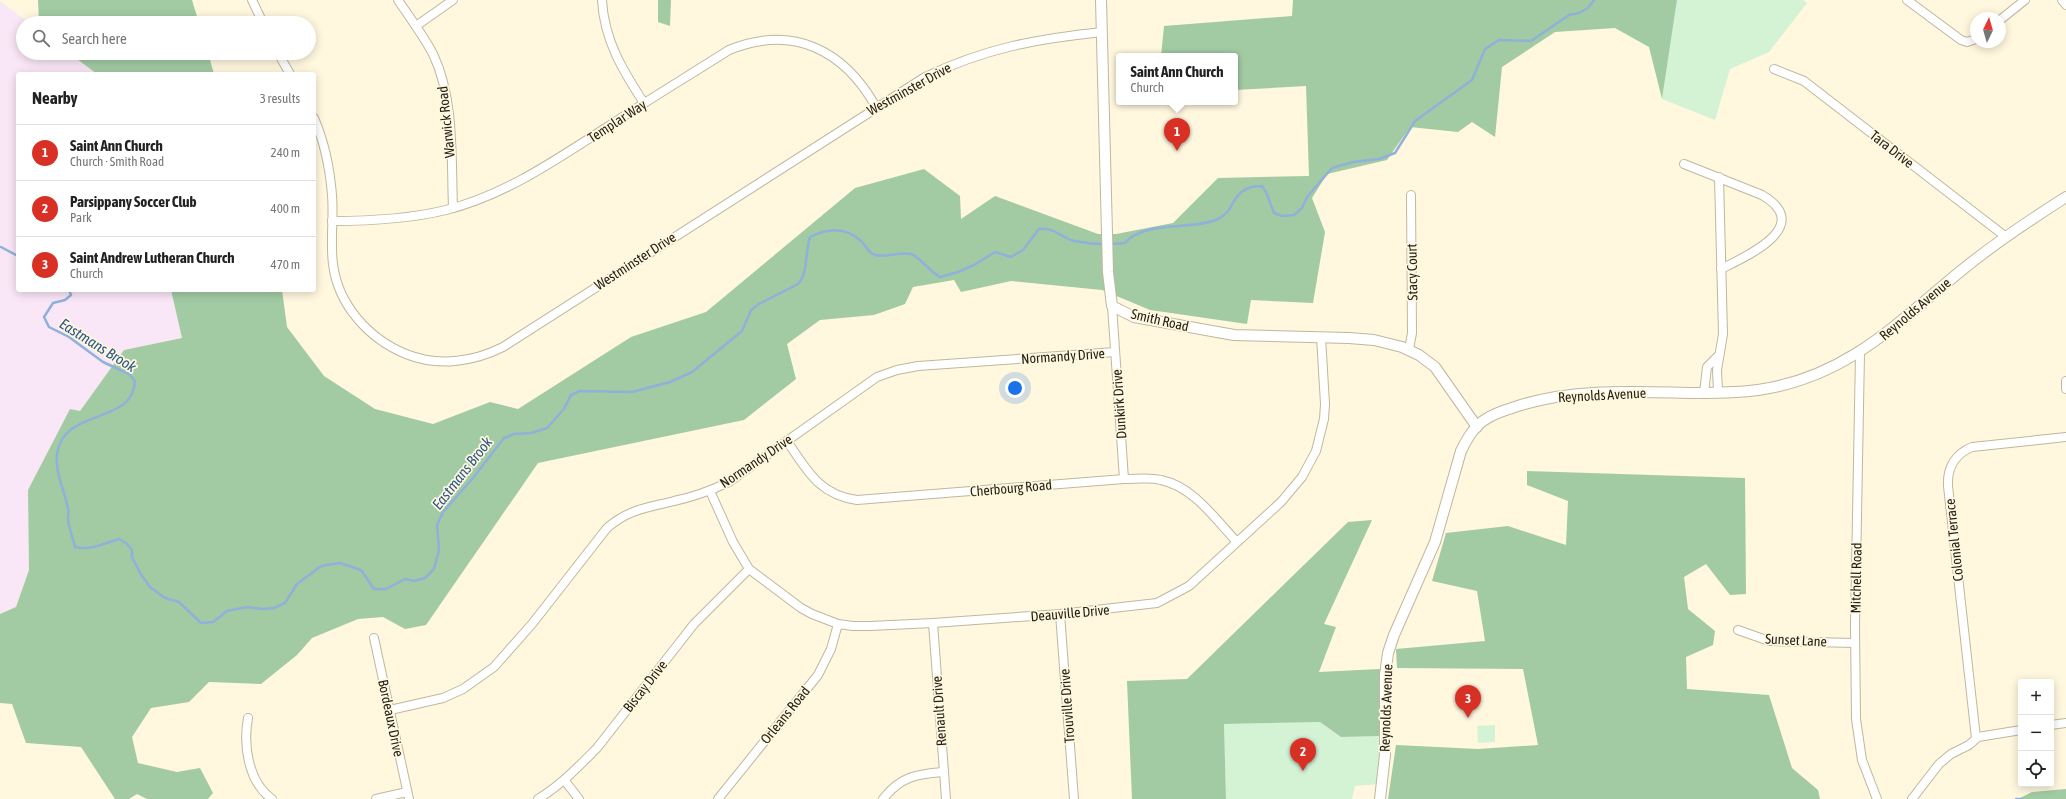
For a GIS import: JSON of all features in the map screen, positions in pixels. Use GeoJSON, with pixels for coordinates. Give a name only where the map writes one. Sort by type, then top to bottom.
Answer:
{"type":"FeatureCollection","features":[{"type":"Feature","properties":{"kind":"street"},"geometry":{"type":"LineString","coordinates":[[252,0],[260,16]]}},
{"type":"Feature","properties":{"kind":"street","name":"Warwick Road"},"geometry":{"type":"LineString","coordinates":[[398,0],[416,26],[433,55],[443,87],[449,130],[453,208]]}},
{"type":"Feature","properties":{"kind":"street"},"geometry":{"type":"LineString","coordinates":[[416,26],[453,0]]}},
{"type":"Feature","properties":{"kind":"street"},"geometry":{"type":"LineString","coordinates":[[602,0],[605,26],[610,42],[627,76],[644,103]]}},
{"type":"Feature","properties":{"kind":"street","name":"Smith Road"},"geometry":{"type":"LineString","coordinates":[[1101,0],[1107,253],[1112,306],[1134,316],[1234,335],[1374,340],[1409,350],[1427,360],[1435,367],[1477,427]]}},
{"type":"Feature","properties":{"kind":"street"},"geometry":{"type":"LineString","coordinates":[[1907,0],[1961,40],[1967,42],[1970,41]]}},
{"type":"Feature","properties":{"kind":"street"},"geometry":{"type":"LineString","coordinates":[[2006,15],[2025,0]]}},
{"type":"Feature","properties":{"kind":"street"},"geometry":{"type":"LineString","coordinates":[[2062,0],[2066,5]]}},
{"type":"Feature","properties":{"kind":"street","name":"Westminster Drive"},"geometry":{"type":"LineString","coordinates":[[316,124],[330,180],[333,265],[337,281],[349,307],[365,328],[386,345],[411,356],[444,361],[476,358],[503,347],[925,77],[977,54],[1028,41],[1102,32]]}},
{"type":"Feature","properties":{"kind":"street","name":"Templar Way"},"geometry":{"type":"LineString","coordinates":[[332,221],[394,219],[453,208],[508,188],[538,172],[729,50],[750,43],[777,40],[810,46],[830,54],[855,75],[876,107]]}},
{"type":"Feature","properties":{"kind":"street"},"geometry":{"type":"LineString","coordinates":[[282,60],[289,72]]}},
{"type":"Feature","properties":{"kind":"street","name":"Tara Drive"},"geometry":{"type":"LineString","coordinates":[[1774,69],[1804,81],[2006,237]]}},
{"type":"Feature","properties":{"kind":"street"},"geometry":{"type":"LineString","coordinates":[[1684,164],[1768,198],[1779,210],[1780,221],[1776,234],[1770,242],[1721,269]]}},
{"type":"Feature","properties":{"kind":"street"},"geometry":{"type":"LineString","coordinates":[[1718,392],[1719,355],[1722,338],[1719,178]]}},
{"type":"Feature","properties":{"kind":"street","name":"Stacy Court"},"geometry":{"type":"LineString","coordinates":[[1409,350],[1412,333],[1411,195]]}},
{"type":"Feature","properties":{"kind":"street","name":"Reynolds Avenue"},"geometry":{"type":"LineString","coordinates":[[1380,799],[1385,755],[1385,675],[1388,653],[1394,635],[1435,542],[1461,451],[1467,438],[1477,427],[1493,414],[1529,402],[1562,396],[1612,393],[1718,392],[1764,389],[1801,380],[1840,364],[1860,353],[1883,336],[1961,270],[2006,237],[2066,197]]}},
{"type":"Feature","properties":{"kind":"street","name":"Dunkirk Drive"},"geometry":{"type":"LineString","coordinates":[[1112,306],[1124,479]]}},
{"type":"Feature","properties":{"kind":"street","name":"Deauville Drive"},"geometry":{"type":"LineString","coordinates":[[710,491],[733,542],[750,569],[800,608],[838,624],[870,626],[1060,614],[1144,606],[1168,600],[1189,586],[1292,490],[1316,451],[1321,435],[1325,404],[1321,337]]}},
{"type":"Feature","properties":{"kind":"street","name":"Normandy Drive"},"geometry":{"type":"LineString","coordinates":[[390,710],[443,698],[463,689],[494,667],[517,641],[607,528],[620,517],[636,510],[710,491],[743,473],[867,382],[877,377],[897,370],[918,366],[1115,352]]}},
{"type":"Feature","properties":{"kind":"street","name":"Mitchell Road"},"geometry":{"type":"LineString","coordinates":[[1860,353],[1855,643],[1858,736],[1862,760],[1877,799]]}},
{"type":"Feature","properties":{"kind":"street"},"geometry":{"type":"LineString","coordinates":[[1704,392],[1707,367],[1719,355]]}},
{"type":"Feature","properties":{"kind":"street"},"geometry":{"type":"LineString","coordinates":[[2066,381],[2066,389]]}},
{"type":"Feature","properties":{"kind":"street","name":"Colonial Terrace"},"geometry":{"type":"LineString","coordinates":[[1976,738],[1948,486],[1949,469],[1959,454],[1972,447],[2066,437]]}},
{"type":"Feature","properties":{"kind":"street","name":"Cherbourg Road"},"geometry":{"type":"LineString","coordinates":[[787,441],[817,483],[836,495],[857,500],[1124,479],[1161,480],[1183,488],[1192,494],[1237,542]]}},
{"type":"Feature","properties":{"kind":"street","name":"Biscay Drive"},"geometry":{"type":"LineString","coordinates":[[538,799],[565,781],[597,748],[694,624],[750,569]]}},
{"type":"Feature","properties":{"kind":"street","name":"Trouville Drive"},"geometry":{"type":"LineString","coordinates":[[1060,614],[1074,799]]}},
{"type":"Feature","properties":{"kind":"street","name":"Renault Drive"},"geometry":{"type":"LineString","coordinates":[[933,623],[946,799]]}},
{"type":"Feature","properties":{"kind":"street","name":"Orleans Road"},"geometry":{"type":"LineString","coordinates":[[718,799],[818,675],[832,649],[838,624]]}},
{"type":"Feature","properties":{"kind":"street","name":"Sunset Lane"},"geometry":{"type":"LineString","coordinates":[[1738,630],[1769,641],[1855,643]]}},
{"type":"Feature","properties":{"kind":"street","name":"Bordeaux Drive"},"geometry":{"type":"LineString","coordinates":[[374,638],[408,796]]}},
{"type":"Feature","properties":{"kind":"street"},"geometry":{"type":"LineString","coordinates":[[248,718],[245,734],[254,777],[260,790],[272,799]]}},
{"type":"Feature","properties":{"kind":"street"},"geometry":{"type":"LineString","coordinates":[[2054,725],[2066,723]]}},
{"type":"Feature","properties":{"kind":"street"},"geometry":{"type":"LineString","coordinates":[[1912,799],[1945,759],[1976,738],[2018,731]]}},
{"type":"Feature","properties":{"kind":"street"},"geometry":{"type":"LineString","coordinates":[[882,799],[906,778],[924,773],[943,772]]}},
{"type":"Feature","properties":{"kind":"street"},"geometry":{"type":"LineString","coordinates":[[565,781],[579,799]]}},
{"type":"Feature","properties":{"kind":"street"},"geometry":{"type":"LineString","coordinates":[[376,799],[408,796]]}},
{"type":"Feature","properties":{"kind":"shaded area"},"geometry":{"type":"Polygon","coordinates":[[[0,1],[20,16],[16,16],[16,60],[78,60],[94,72],[16,72],[16,292],[171,292],[182,338],[124,350],[80,411],[28,490],[29,570],[16,607],[0,614],[0,1]]]}},
{"type":"Feature","properties":{"kind":"green space"},"geometry":{"type":"Polygon","coordinates":[[[38,0],[192,0],[197,16],[39,16],[38,0]]]}},
{"type":"Feature","properties":{"kind":"green space"},"geometry":{"type":"Polygon","coordinates":[[[658,0],[671,0],[670,26],[658,22],[658,0]]]}},
{"type":"Feature","properties":{"kind":"green space"},"geometry":{"type":"Polygon","coordinates":[[[1293,0],[1677,0],[1662,99],[1649,47],[1615,28],[1555,32],[1502,67],[1495,137],[1472,122],[1458,132],[1410,127],[1387,160],[1327,174],[1312,198],[1325,232],[1313,303],[1251,300],[1247,324],[1150,310],[1102,290],[1011,281],[961,292],[954,280],[913,287],[905,304],[874,315],[820,320],[787,344],[796,379],[744,420],[538,463],[426,625],[405,629],[383,617],[358,619],[312,638],[297,655],[261,684],[209,682],[189,702],[151,708],[132,737],[138,763],[177,772],[200,768],[213,793],[208,799],[147,799],[137,794],[129,799],[115,799],[81,747],[26,743],[12,704],[0,703],[0,614],[16,607],[29,570],[28,490],[70,409],[80,411],[124,350],[182,338],[171,292],[282,292],[287,327],[324,376],[375,409],[433,424],[490,402],[518,409],[631,337],[706,312],[855,188],[924,169],[960,196],[961,219],[995,196],[1098,234],[1116,234],[1173,223],[1218,178],[1309,176],[1306,86],[1238,90],[1238,53],[1161,53],[1164,26],[1292,16],[1293,0]]]}},
{"type":"Feature","properties":{"kind":"green space"},"geometry":{"type":"Polygon","coordinates":[[[1677,0],[1803,0],[1807,3],[1769,52],[1730,69],[1715,120],[1662,99],[1677,0]]]}},
{"type":"Feature","properties":{"kind":"green space"},"geometry":{"type":"Polygon","coordinates":[[[78,60],[210,60],[213,72],[94,72],[78,60]]]}},
{"type":"Feature","properties":{"kind":"green space"},"geometry":{"type":"Polygon","coordinates":[[[1527,471],[1745,478],[1746,594],[1730,595],[1706,564],[1684,577],[1688,609],[1715,631],[1713,645],[1686,657],[1687,689],[1769,695],[1792,768],[1818,790],[1820,799],[1388,799],[1396,745],[1478,749],[1538,745],[1523,669],[1397,668],[1396,649],[1485,641],[1477,591],[1432,581],[1446,533],[1508,526],[1566,545],[1568,501],[1527,485],[1527,471]]]}},
{"type":"Feature","properties":{"kind":"green space"},"geometry":{"type":"Polygon","coordinates":[[[1372,520],[1324,624],[1336,627],[1319,672],[1380,669],[1382,736],[1341,737],[1320,722],[1224,724],[1226,799],[1132,799],[1127,681],[1187,679],[1348,522],[1372,520]]]}},
{"type":"Feature","properties":{"kind":"green space"},"geometry":{"type":"Polygon","coordinates":[[[1320,722],[1341,737],[1382,736],[1379,784],[1355,786],[1352,799],[1226,799],[1224,724],[1320,722]]]}},
{"type":"Feature","properties":{"kind":"green space"},"geometry":{"type":"Polygon","coordinates":[[[1495,725],[1495,742],[1478,743],[1477,726],[1495,725]]]}},
{"type":"Feature","properties":{"kind":"green space"},"geometry":{"type":"Polygon","coordinates":[[[2066,789],[2066,799],[2018,799],[2032,792],[2066,789]]]}},
{"type":"Feature","properties":{"kind":"waterway","name":"Eastmans Brook"},"geometry":{"type":"LineString","coordinates":[[1110,244],[1125,243],[1133,236],[1156,228],[1195,225],[1218,219],[1224,215],[1239,194],[1252,187],[1262,186],[1266,192],[1274,213],[1282,216],[1294,215],[1302,208],[1307,197],[1332,168],[1353,162],[1379,159],[1395,153],[1415,121],[1472,80],[1485,49],[1499,40],[1531,41],[1569,15],[1579,13],[1588,8],[1594,0]]}},
{"type":"Feature","properties":{"kind":"waterway","name":"Eastmans Brook"},"geometry":{"type":"LineString","coordinates":[[70,292],[71,295],[65,300],[53,303],[44,317],[49,327],[69,337],[103,362],[129,374],[135,381],[131,395],[123,405],[111,412],[83,422],[71,430],[62,440],[57,455],[57,469],[67,502],[68,521],[75,547],[92,547],[119,539],[126,543],[132,550],[132,557],[140,573],[150,587],[165,598],[179,602],[201,623],[213,622],[227,611],[247,607],[262,609],[274,608],[285,603],[297,584],[321,566],[340,563],[361,570],[374,589],[386,589],[405,579],[414,581],[425,578],[434,569],[439,550],[437,525],[443,512],[473,478],[504,438],[514,434],[531,433],[547,428],[564,409],[571,395],[580,391],[632,392],[670,382],[692,372],[742,331],[751,310],[759,304],[798,284],[805,269],[810,237],[817,234],[837,230],[843,231],[855,236],[871,253],[875,255],[885,256],[906,253],[914,255],[940,277],[958,272],[974,265],[995,252],[1011,257],[1023,250],[1039,229],[1049,229],[1074,241],[1105,244]]}},
{"type":"Feature","properties":{"kind":"waterway","name":"Eastmans Brook"},"geometry":{"type":"LineString","coordinates":[[1,247],[16,255]]}},
{"type":"Feature","properties":{"kind":"waterway"},"geometry":{"type":"LineString","coordinates":[[2016,799],[2022,799]]}},
{"type":"Feature","properties":{"kind":"place","name":"Saint Ann Church"},"geometry":{"type":"Point","coordinates":[1177,151]}},
{"type":"Feature","properties":{"kind":"place","name":"Saint Andrew Lutheran Church"},"geometry":{"type":"Point","coordinates":[1468,718]}},
{"type":"Feature","properties":{"kind":"place","name":"Parsippany Soccer Club"},"geometry":{"type":"Point","coordinates":[1303,771]}}]}
